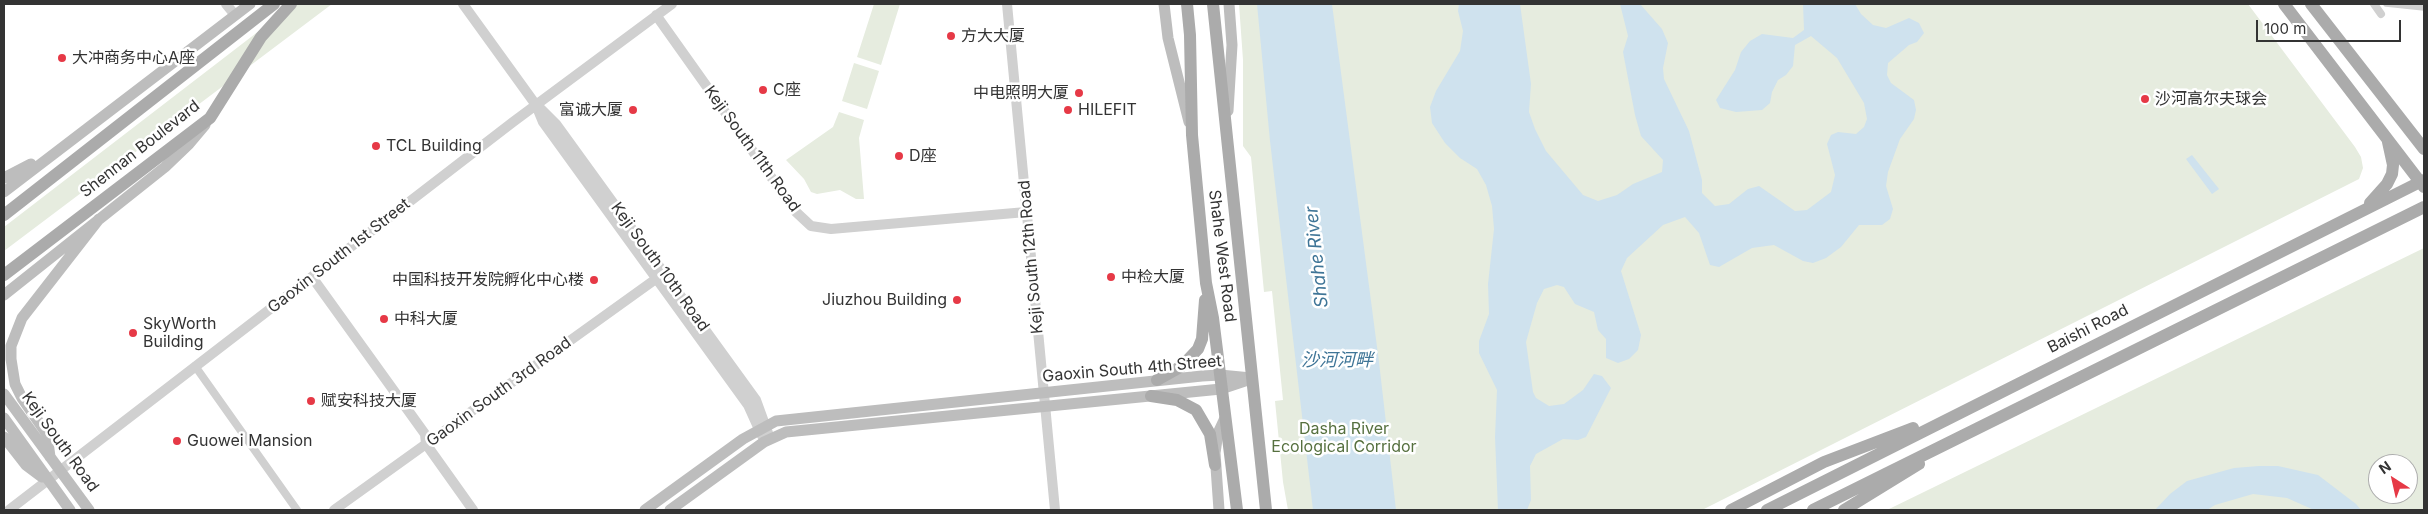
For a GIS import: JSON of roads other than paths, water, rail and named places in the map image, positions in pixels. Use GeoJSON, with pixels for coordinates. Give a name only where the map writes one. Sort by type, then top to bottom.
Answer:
{"type":"FeatureCollection","features":[{"type":"Feature","properties":{"kind":"main road"},"geometry":{"type":"LineString","coordinates":[[4,192],[250,4]]}},
{"type":"Feature","properties":{"kind":"main road","name":"Shennan Boulevard"},"geometry":{"type":"LineString","coordinates":[[4,215],[274,4]]}},
{"type":"Feature","properties":{"kind":"main road","name":"Shennan Boulevard"},"geometry":{"type":"LineString","coordinates":[[4,275],[210,118],[260,37],[291,4]]}},
{"type":"Feature","properties":{"kind":"main road"},"geometry":{"type":"LineString","coordinates":[[1164,4],[1168,38],[1192,135]]}},
{"type":"Feature","properties":{"kind":"main road","name":"Shahe West Road"},"geometry":{"type":"LineString","coordinates":[[1187,4],[1190,36],[1192,135],[1206,282],[1237,510]]}},
{"type":"Feature","properties":{"kind":"main road","name":"Shahe West Road"},"geometry":{"type":"LineString","coordinates":[[1213,4],[1266,510]]}},
{"type":"Feature","properties":{"kind":"main road"},"geometry":{"type":"LineString","coordinates":[[1227,133],[1232,45],[1229,4]]}},
{"type":"Feature","properties":{"kind":"main road"},"geometry":{"type":"LineString","coordinates":[[2284,4],[2423,183]]}},
{"type":"Feature","properties":{"kind":"main road"},"geometry":{"type":"LineString","coordinates":[[2312,4],[2424,150]]}},
{"type":"Feature","properties":{"kind":"main road"},"geometry":{"type":"LineString","coordinates":[[4,295],[165,167],[190,144],[210,118]]}},
{"type":"Feature","properties":{"kind":"main road"},"geometry":{"type":"LineString","coordinates":[[2360,211],[2379,193],[2392,174],[2392,156],[2383,130]]}},
{"type":"Feature","properties":{"kind":"main road"},"geometry":{"type":"LineString","coordinates":[[4,178],[67,143]]}},
{"type":"Feature","properties":{"kind":"main road","name":"Baishi Road"},"geometry":{"type":"LineString","coordinates":[[1767,510],[2360,211],[2423,183]]}},
{"type":"Feature","properties":{"kind":"main road"},"geometry":{"type":"LineString","coordinates":[[1813,510],[2424,207]]}},
{"type":"Feature","properties":{"kind":"main road"},"geometry":{"type":"LineString","coordinates":[[50,457],[47,434],[22,398],[16,384],[10,359],[12,346],[22,318],[99,219]]}},
{"type":"Feature","properties":{"kind":"main road"},"geometry":{"type":"LineString","coordinates":[[1157,380],[1182,366],[1198,349],[1202,339],[1206,282]]}},
{"type":"Feature","properties":{"kind":"main road","name":"Gaoxin South 4th Street"},"geometry":{"type":"LineString","coordinates":[[645,510],[762,427],[784,420],[1157,380],[1220,375],[1252,378]]}},
{"type":"Feature","properties":{"kind":"main road","name":"Gaoxin South 4th Street"},"geometry":{"type":"LineString","coordinates":[[670,510],[767,440],[786,432],[1221,389],[1252,378]]}},
{"type":"Feature","properties":{"kind":"main road","name":"Keji South Road"},"geometry":{"type":"LineString","coordinates":[[4,394],[89,510]]}},
{"type":"Feature","properties":{"kind":"main road"},"geometry":{"type":"LineString","coordinates":[[1151,396],[1178,400],[1196,410],[1210,434],[1219,510]]}},
{"type":"Feature","properties":{"kind":"main road"},"geometry":{"type":"LineString","coordinates":[[1731,510],[1853,449],[1958,413]]}},
{"type":"Feature","properties":{"kind":"main road","name":"Keji South Road"},"geometry":{"type":"LineString","coordinates":[[4,418],[70,510]]}},
{"type":"Feature","properties":{"kind":"main road"},"geometry":{"type":"LineString","coordinates":[[1215,465],[1216,441],[1224,418]]}},
{"type":"Feature","properties":{"kind":"main road"},"geometry":{"type":"LineString","coordinates":[[1844,510],[1877,492],[1968,432]]}},
{"type":"Feature","properties":{"kind":"main road"},"geometry":{"type":"LineString","coordinates":[[4,437],[26,465],[48,480]]}},
{"type":"Feature","properties":{"kind":"main road"},"geometry":{"type":"LineString","coordinates":[[1261,468],[1273,510]]}},
{"type":"Feature","properties":{"kind":"street"},"geometry":{"type":"LineString","coordinates":[[226,4],[235,15]]}},
{"type":"Feature","properties":{"kind":"street","name":"Keji South 10th Road"},"geometry":{"type":"LineString","coordinates":[[463,4],[536,104],[543,122],[756,400],[767,440]]}},
{"type":"Feature","properties":{"kind":"street","name":"Gaoxin South 1st Street"},"geometry":{"type":"LineString","coordinates":[[9,510],[536,104],[672,4]]}},
{"type":"Feature","properties":{"kind":"street","name":"Keji South 12th Road"},"geometry":{"type":"LineString","coordinates":[[1007,4],[1054,510]]}},
{"type":"Feature","properties":{"kind":"street"},"geometry":{"type":"LineString","coordinates":[[2374,4],[2380,14]]}},
{"type":"Feature","properties":{"kind":"street"},"geometry":{"type":"LineString","coordinates":[[2386,4],[2424,8]]}},
{"type":"Feature","properties":{"kind":"street","name":"Keji South 11th Road"},"geometry":{"type":"LineString","coordinates":[[656,15],[796,212],[811,226],[831,229],[1026,212]]}},
{"type":"Feature","properties":{"kind":"street","name":"Gaoxin South 3rd Road"},"geometry":{"type":"LineString","coordinates":[[334,510],[660,276]]}},
{"type":"Feature","properties":{"kind":"street"},"geometry":{"type":"LineString","coordinates":[[312,277],[425,434],[426,444],[474,510]]}},
{"type":"Feature","properties":{"kind":"street"},"geometry":{"type":"LineString","coordinates":[[194,366],[297,510]]}},
{"type":"Feature","properties":{"kind":"water","name":"沙河河畔"},"geometry":{"type":"Polygon","coordinates":[[[1257,4],[1332,4],[1379,362],[1396,510],[1313,510],[1270,141],[1257,4]]]}},
{"type":"Feature","properties":{"kind":"water"},"geometry":{"type":"Polygon","coordinates":[[[1459,4],[1520,4],[1531,84],[1529,112],[1535,129],[1546,151],[1583,195],[1598,201],[1617,195],[1633,184],[1662,172],[1663,160],[1641,136],[1635,115],[1623,52],[1628,36],[1620,4],[1640,4],[1662,29],[1668,43],[1663,68],[1664,79],[1689,131],[1702,180],[1702,193],[1715,206],[1729,204],[1748,189],[1759,186],[1795,211],[1807,210],[1831,192],[1835,175],[1827,144],[1831,135],[1838,132],[1856,134],[1864,127],[1867,119],[1864,103],[1837,58],[1811,36],[1795,45],[1793,66],[1786,75],[1778,80],[1772,92],[1770,103],[1762,110],[1736,112],[1720,108],[1716,100],[1735,70],[1741,52],[1750,41],[1762,34],[1793,38],[1804,30],[1803,4],[1855,4],[1861,14],[1873,25],[1886,28],[1909,18],[1919,23],[1924,33],[1917,42],[1909,45],[1888,63],[1887,75],[1891,83],[1914,100],[1916,110],[1914,119],[1900,139],[1888,172],[1886,186],[1893,209],[1890,219],[1882,225],[1859,225],[1841,247],[1826,258],[1813,263],[1803,261],[1774,245],[1752,248],[1719,267],[1710,265],[1699,233],[1685,217],[1663,225],[1627,258],[1621,271],[1641,335],[1638,350],[1629,359],[1618,363],[1606,358],[1606,339],[1598,330],[1594,312],[1575,304],[1564,287],[1557,285],[1544,289],[1537,303],[1526,342],[1533,392],[1536,398],[1549,406],[1564,404],[1583,390],[1594,374],[1602,376],[1611,388],[1586,437],[1578,440],[1563,439],[1536,454],[1530,466],[1531,500],[1527,510],[1498,510],[1495,437],[1497,390],[1479,353],[1479,341],[1489,314],[1488,284],[1494,229],[1492,206],[1486,185],[1477,169],[1460,158],[1445,143],[1432,123],[1430,107],[1436,91],[1460,51],[1463,31],[1458,11],[1459,4]]]}},
{"type":"Feature","properties":{"kind":"water"},"geometry":{"type":"Polygon","coordinates":[[[2192,155],[2219,189],[2212,194],[2186,159],[2192,155]]]}},
{"type":"Feature","properties":{"kind":"water"},"geometry":{"type":"Polygon","coordinates":[[[2278,466],[2318,475],[2361,510],[2314,510],[2287,498],[2253,494],[2215,505],[2207,510],[2155,510],[2170,494],[2187,481],[2234,468],[2278,466]]]}},
{"type":"Feature","properties":{"kind":"place","name":"方大大厦"},"geometry":{"type":"Point","coordinates":[951,36]}},
{"type":"Feature","properties":{"kind":"place","name":"大冲商务中心A座"},"geometry":{"type":"Point","coordinates":[62,58]}},
{"type":"Feature","properties":{"kind":"place","name":"C座"},"geometry":{"type":"Point","coordinates":[763,90]}},
{"type":"Feature","properties":{"kind":"place","name":"中电照明大厦"},"geometry":{"type":"Point","coordinates":[1079,93]}},
{"type":"Feature","properties":{"kind":"place","name":"沙河高尔夫球会"},"geometry":{"type":"Point","coordinates":[2145,99]}},
{"type":"Feature","properties":{"kind":"place","name":"富诚大厦"},"geometry":{"type":"Point","coordinates":[633,110]}},
{"type":"Feature","properties":{"kind":"place","name":"HILEFIT"},"geometry":{"type":"Point","coordinates":[1068,110]}},
{"type":"Feature","properties":{"kind":"place","name":"TCL Building"},"geometry":{"type":"Point","coordinates":[376,146]}},
{"type":"Feature","properties":{"kind":"place","name":"D座"},"geometry":{"type":"Point","coordinates":[899,156]}},
{"type":"Feature","properties":{"kind":"place","name":"中检大厦"},"geometry":{"type":"Point","coordinates":[1111,277]}},
{"type":"Feature","properties":{"kind":"place","name":"中国科技开发院孵化中心楼"},"geometry":{"type":"Point","coordinates":[594,280]}},
{"type":"Feature","properties":{"kind":"place","name":"Jiuzhou Building"},"geometry":{"type":"Point","coordinates":[957,300]}},
{"type":"Feature","properties":{"kind":"place","name":"中科大厦"},"geometry":{"type":"Point","coordinates":[384,319]}},
{"type":"Feature","properties":{"kind":"place","name":"SkyWorth Building"},"geometry":{"type":"Point","coordinates":[133,333]}},
{"type":"Feature","properties":{"kind":"place","name":"赋安科技大厦"},"geometry":{"type":"Point","coordinates":[311,401]}},
{"type":"Feature","properties":{"kind":"place","name":"Guowei Mansion"},"geometry":{"type":"Point","coordinates":[177,441]}},
{"type":"Feature","properties":{"kind":"water label","name":"Shahe River"},"geometry":{"type":"Point","coordinates":[1317,257]}},
{"type":"Feature","properties":{"kind":"park label","name":"Dasha River Ecological Corridor"},"geometry":{"type":"Point","coordinates":[1344,438]}}]}
